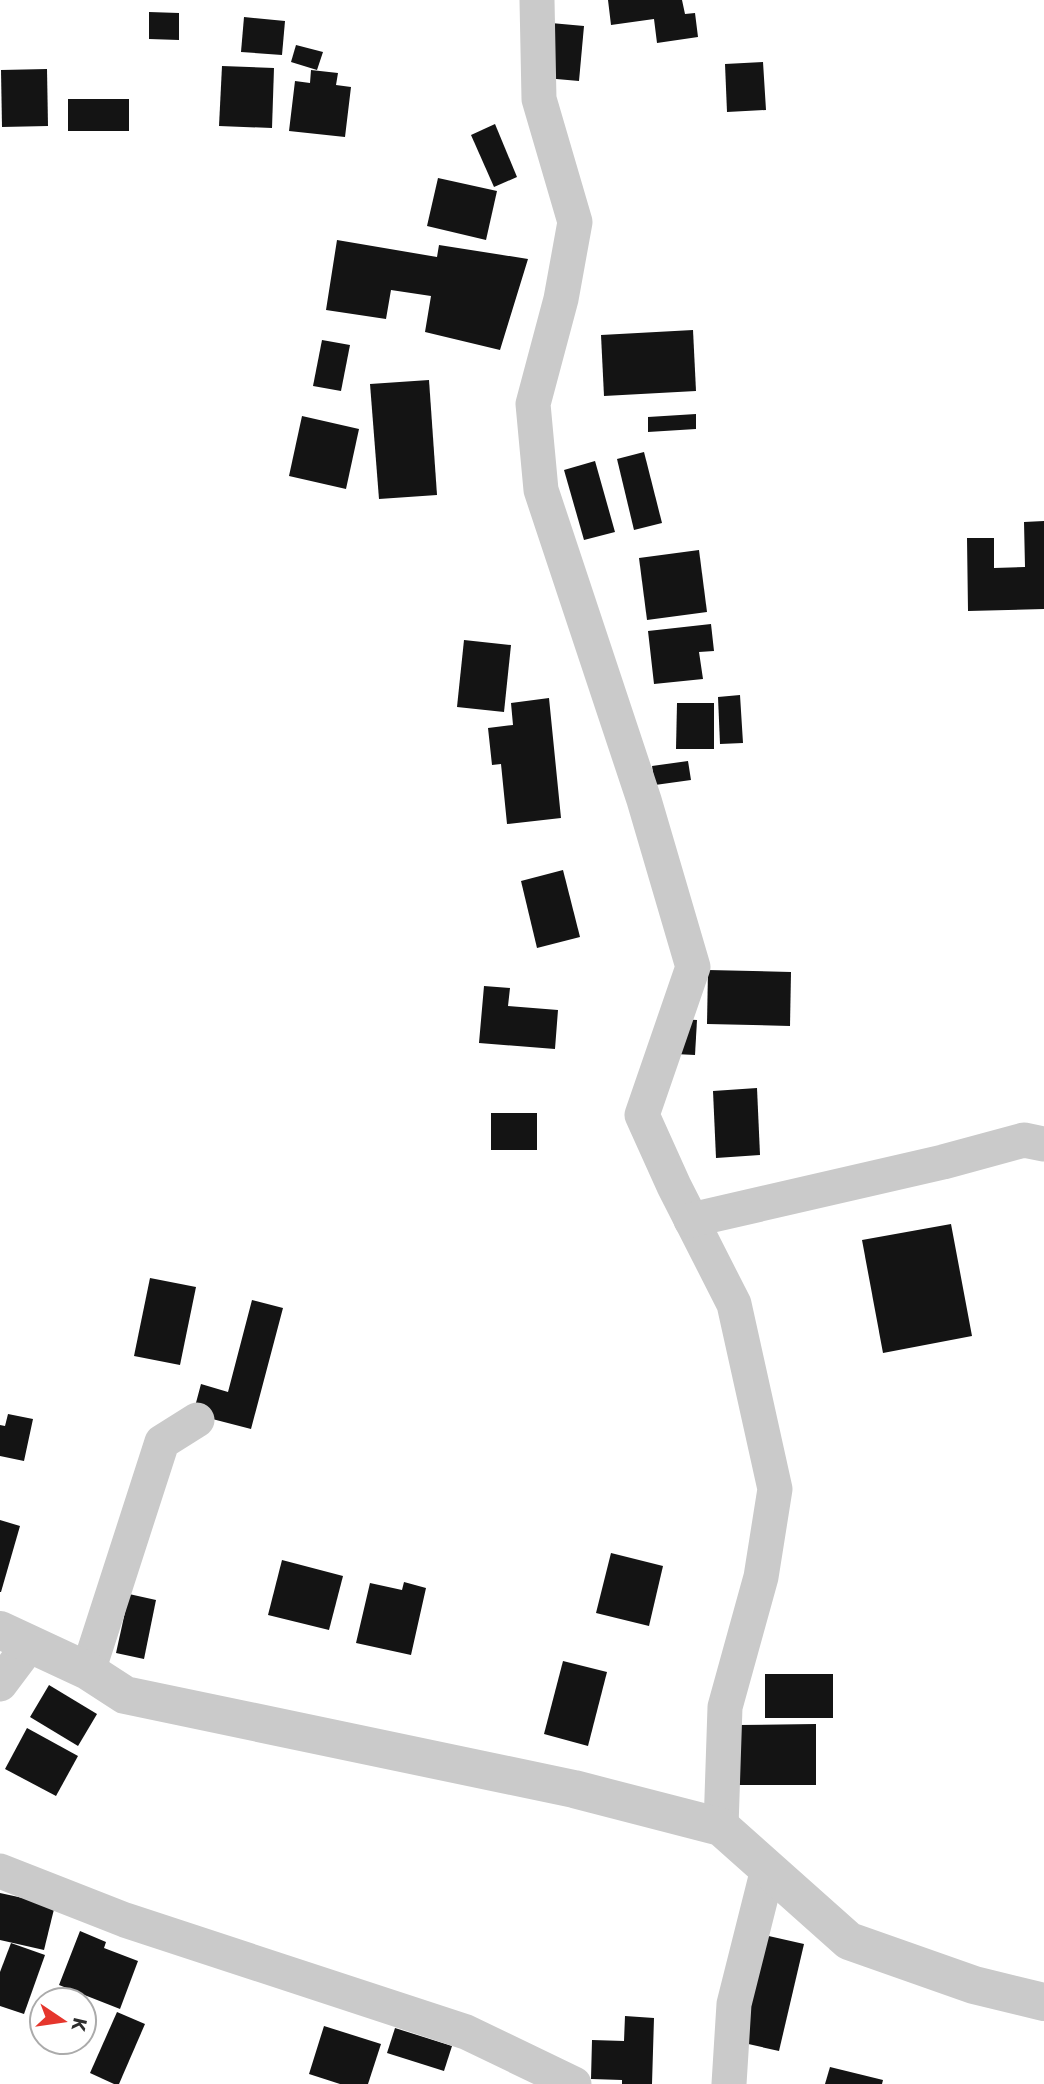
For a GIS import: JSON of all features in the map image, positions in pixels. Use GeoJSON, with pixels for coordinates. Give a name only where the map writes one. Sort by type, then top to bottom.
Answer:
{"type":"FeatureCollection","features":[{"type":"Feature","properties":{"kind":"street"},"geometry":{"type":"LineString","coordinates":[[537,0],[539,99],[575,222],[561,299],[533,404],[541,490],[644,800],[693,967],[642,1115],[734,1304],[775,1489],[761,1577],[725,1707],[720,1827]]}},
{"type":"Feature","properties":{"kind":"street"},"geometry":{"type":"LineString","coordinates":[[691,1220],[1024,1140],[1044,1144]]}},
{"type":"Feature","properties":{"kind":"street"},"geometry":{"type":"LineString","coordinates":[[89,1671],[162,1442],[197,1420]]}},
{"type":"Feature","properties":{"kind":"street"},"geometry":{"type":"LineString","coordinates":[[0,1685],[15,1637],[89,1671],[125,1695],[574,1789],[720,1827],[849,1941],[974,1985],[1044,2002]]}},
{"type":"Feature","properties":{"kind":"street"},"geometry":{"type":"LineString","coordinates":[[729,2084],[734,2004],[768,1869]]}},
{"type":"Feature","properties":{"kind":"street"},"geometry":{"type":"LineString","coordinates":[[0,1871],[125,1920],[466,2032],[574,2084]]}},
{"type":"Feature","properties":{"kind":"building"},"geometry":{"type":"Polygon","coordinates":[[[608,0],[682,0],[685,14],[695,13],[698,37],[657,43],[654,19],[611,25],[608,0]]]}},
{"type":"Feature","properties":{"kind":"building"},"geometry":{"type":"Polygon","coordinates":[[[149,12],[179,13],[179,40],[149,39],[149,12]]]}},
{"type":"Feature","properties":{"kind":"building"},"geometry":{"type":"Polygon","coordinates":[[[244,17],[285,21],[282,55],[241,52],[244,17]]]}},
{"type":"Feature","properties":{"kind":"building"},"geometry":{"type":"Polygon","coordinates":[[[551,23],[584,26],[579,81],[545,78],[551,23]]]}},
{"type":"Feature","properties":{"kind":"building"},"geometry":{"type":"Polygon","coordinates":[[[296,45],[323,52],[317,70],[291,62],[296,45]]]}},
{"type":"Feature","properties":{"kind":"building"},"geometry":{"type":"Polygon","coordinates":[[[763,62],[766,110],[727,112],[725,64],[763,62]]]}},
{"type":"Feature","properties":{"kind":"building"},"geometry":{"type":"Polygon","coordinates":[[[222,66],[274,68],[272,128],[219,126],[222,66]]]}},
{"type":"Feature","properties":{"kind":"building"},"geometry":{"type":"Polygon","coordinates":[[[47,69],[48,126],[2,127],[1,70],[47,69]]]}},
{"type":"Feature","properties":{"kind":"building"},"geometry":{"type":"Polygon","coordinates":[[[311,70],[338,73],[336,85],[351,87],[345,137],[289,131],[295,81],[310,83],[311,70]]]}},
{"type":"Feature","properties":{"kind":"building"},"geometry":{"type":"Polygon","coordinates":[[[68,99],[129,99],[129,131],[68,131],[68,99]]]}},
{"type":"Feature","properties":{"kind":"building"},"geometry":{"type":"Polygon","coordinates":[[[495,124],[517,177],[494,187],[471,135],[495,124]]]}},
{"type":"Feature","properties":{"kind":"building"},"geometry":{"type":"Polygon","coordinates":[[[438,178],[497,191],[486,240],[427,226],[438,178]]]}},
{"type":"Feature","properties":{"kind":"building"},"geometry":{"type":"Polygon","coordinates":[[[337,240],[437,257],[439,245],[528,259],[500,350],[425,332],[431,296],[391,290],[386,319],[326,310],[337,240]]]}},
{"type":"Feature","properties":{"kind":"building"},"geometry":{"type":"Polygon","coordinates":[[[693,330],[696,391],[604,396],[601,335],[693,330]]]}},
{"type":"Feature","properties":{"kind":"building"},"geometry":{"type":"Polygon","coordinates":[[[322,340],[350,345],[341,391],[313,386],[322,340]]]}},
{"type":"Feature","properties":{"kind":"building"},"geometry":{"type":"Polygon","coordinates":[[[429,380],[437,495],[379,499],[370,384],[429,380]]]}},
{"type":"Feature","properties":{"kind":"building"},"geometry":{"type":"Polygon","coordinates":[[[696,414],[696,429],[648,432],[648,417],[696,414]]]}},
{"type":"Feature","properties":{"kind":"building"},"geometry":{"type":"Polygon","coordinates":[[[302,416],[359,429],[346,489],[289,476],[302,416]]]}},
{"type":"Feature","properties":{"kind":"building"},"geometry":{"type":"Polygon","coordinates":[[[644,452],[662,523],[634,530],[617,459],[644,452]]]}},
{"type":"Feature","properties":{"kind":"building"},"geometry":{"type":"Polygon","coordinates":[[[595,461],[615,532],[584,540],[564,470],[595,461]]]}},
{"type":"Feature","properties":{"kind":"building"},"geometry":{"type":"Polygon","coordinates":[[[1044,521],[1044,609],[968,611],[967,538],[994,538],[994,568],[1025,567],[1024,522],[1044,521]]]}},
{"type":"Feature","properties":{"kind":"building"},"geometry":{"type":"Polygon","coordinates":[[[699,550],[707,612],[647,620],[639,558],[699,550]]]}},
{"type":"Feature","properties":{"kind":"building"},"geometry":{"type":"Polygon","coordinates":[[[711,624],[714,651],[699,652],[703,679],[654,684],[648,631],[711,624]]]}},
{"type":"Feature","properties":{"kind":"building"},"geometry":{"type":"Polygon","coordinates":[[[464,640],[511,645],[504,712],[457,707],[464,640]]]}},
{"type":"Feature","properties":{"kind":"building"},"geometry":{"type":"Polygon","coordinates":[[[740,695],[743,743],[720,744],[718,697],[740,695]]]}},
{"type":"Feature","properties":{"kind":"building"},"geometry":{"type":"Polygon","coordinates":[[[549,698],[561,818],[507,824],[501,764],[492,765],[488,728],[513,725],[511,703],[549,698]]]}},
{"type":"Feature","properties":{"kind":"building"},"geometry":{"type":"Polygon","coordinates":[[[677,703],[714,703],[714,749],[676,749],[677,703]]]}},
{"type":"Feature","properties":{"kind":"building"},"geometry":{"type":"Polygon","coordinates":[[[688,761],[691,780],[655,785],[652,766],[688,761]]]}},
{"type":"Feature","properties":{"kind":"building"},"geometry":{"type":"Polygon","coordinates":[[[563,870],[580,937],[537,948],[521,881],[563,870]]]}},
{"type":"Feature","properties":{"kind":"building"},"geometry":{"type":"Polygon","coordinates":[[[708,970],[791,972],[790,1026],[707,1024],[708,970]]]}},
{"type":"Feature","properties":{"kind":"building"},"geometry":{"type":"Polygon","coordinates":[[[484,986],[510,988],[508,1006],[558,1010],[555,1049],[479,1043],[484,986]]]}},
{"type":"Feature","properties":{"kind":"building"},"geometry":{"type":"Polygon","coordinates":[[[677,1019],[697,1020],[695,1055],[675,1054],[677,1019]]]}},
{"type":"Feature","properties":{"kind":"building"},"geometry":{"type":"Polygon","coordinates":[[[757,1088],[760,1155],[716,1158],[713,1091],[757,1088]]]}},
{"type":"Feature","properties":{"kind":"building"},"geometry":{"type":"Polygon","coordinates":[[[491,1113],[537,1113],[537,1150],[491,1150],[491,1113]]]}},
{"type":"Feature","properties":{"kind":"building"},"geometry":{"type":"Polygon","coordinates":[[[951,1224],[972,1336],[883,1353],[862,1240],[951,1224]]]}},
{"type":"Feature","properties":{"kind":"building"},"geometry":{"type":"Polygon","coordinates":[[[150,1278],[196,1287],[180,1365],[134,1356],[150,1278]]]}},
{"type":"Feature","properties":{"kind":"building"},"geometry":{"type":"Polygon","coordinates":[[[252,1300],[283,1308],[251,1429],[193,1414],[201,1384],[228,1392],[252,1300]]]}},
{"type":"Feature","properties":{"kind":"building"},"geometry":{"type":"Polygon","coordinates":[[[8,1414],[33,1419],[24,1461],[0,1456],[0,1425],[5,1426],[8,1414]]]}},
{"type":"Feature","properties":{"kind":"building"},"geometry":{"type":"Polygon","coordinates":[[[0,1520],[20,1526],[1,1592],[0,1592],[0,1520]]]}},
{"type":"Feature","properties":{"kind":"building"},"geometry":{"type":"Polygon","coordinates":[[[611,1553],[663,1566],[649,1626],[596,1613],[611,1553]]]}},
{"type":"Feature","properties":{"kind":"building"},"geometry":{"type":"Polygon","coordinates":[[[282,1560],[343,1576],[329,1630],[268,1615],[282,1560]]]}},
{"type":"Feature","properties":{"kind":"building"},"geometry":{"type":"Polygon","coordinates":[[[404,1582],[426,1588],[411,1655],[356,1643],[370,1583],[402,1590],[404,1582]]]}},
{"type":"Feature","properties":{"kind":"building"},"geometry":{"type":"Polygon","coordinates":[[[129,1594],[156,1600],[144,1659],[116,1653],[129,1594]]]}},
{"type":"Feature","properties":{"kind":"building"},"geometry":{"type":"Polygon","coordinates":[[[563,1661],[607,1672],[588,1746],[544,1734],[563,1661]]]}},
{"type":"Feature","properties":{"kind":"building"},"geometry":{"type":"Polygon","coordinates":[[[765,1674],[833,1674],[833,1718],[765,1718],[765,1674]]]}},
{"type":"Feature","properties":{"kind":"building"},"geometry":{"type":"Polygon","coordinates":[[[49,1685],[97,1714],[78,1746],[30,1717],[49,1685]]]}},
{"type":"Feature","properties":{"kind":"building"},"geometry":{"type":"Polygon","coordinates":[[[816,1724],[816,1785],[739,1785],[739,1725],[816,1724]]]}},
{"type":"Feature","properties":{"kind":"building"},"geometry":{"type":"Polygon","coordinates":[[[27,1728],[78,1756],[56,1796],[5,1769],[27,1728]]]}},
{"type":"Feature","properties":{"kind":"building"},"geometry":{"type":"Polygon","coordinates":[[[0,1893],[55,1905],[44,1950],[0,1940],[0,1893]]]}},
{"type":"Feature","properties":{"kind":"building"},"geometry":{"type":"Polygon","coordinates":[[[80,1931],[106,1942],[104,1948],[138,1961],[120,2009],[98,2000],[98,1986],[59,1985],[80,1931]]]}},
{"type":"Feature","properties":{"kind":"building"},"geometry":{"type":"Polygon","coordinates":[[[760,1934],[804,1944],[779,2051],[735,2041],[760,1934]]]}},
{"type":"Feature","properties":{"kind":"building"},"geometry":{"type":"Polygon","coordinates":[[[11,1943],[45,1955],[34,1986],[28,1986],[28,2003],[24,2014],[0,2006],[0,1972],[11,1943]]]}},
{"type":"Feature","properties":{"kind":"building"},"geometry":{"type":"Polygon","coordinates":[[[117,2012],[145,2024],[119,2084],[90,2073],[117,2012]]]}},
{"type":"Feature","properties":{"kind":"building"},"geometry":{"type":"Polygon","coordinates":[[[625,2016],[654,2018],[652,2084],[622,2084],[622,2080],[591,2079],[592,2040],[624,2041],[625,2016]]]}},
{"type":"Feature","properties":{"kind":"building"},"geometry":{"type":"Polygon","coordinates":[[[324,2026],[381,2044],[368,2084],[340,2084],[309,2074],[324,2026]]]}},
{"type":"Feature","properties":{"kind":"building"},"geometry":{"type":"Polygon","coordinates":[[[395,2028],[452,2046],[444,2071],[387,2053],[395,2028]]]}},
{"type":"Feature","properties":{"kind":"building"},"geometry":{"type":"Polygon","coordinates":[[[830,2067],[883,2080],[882,2084],[825,2084],[830,2067]]]}}]}
